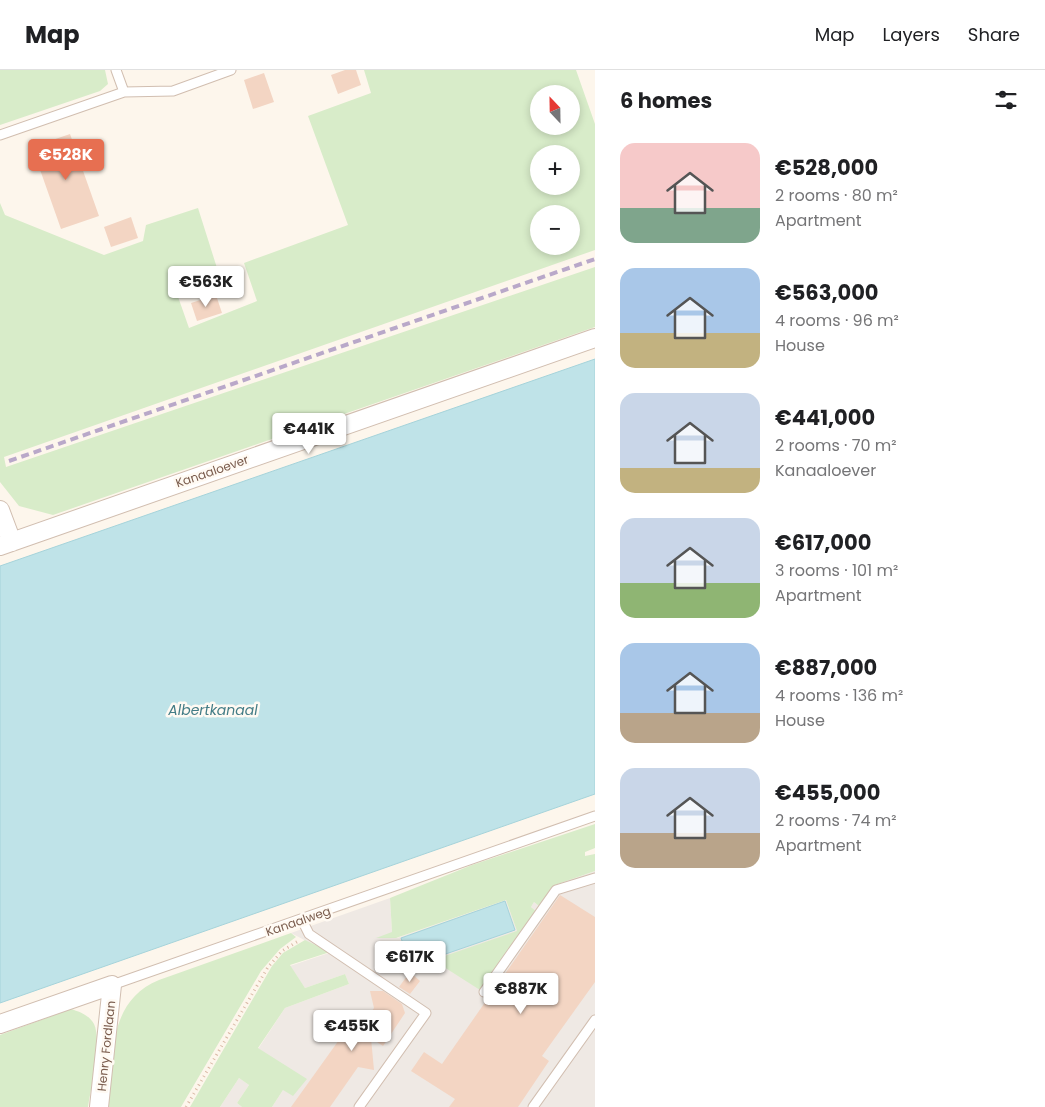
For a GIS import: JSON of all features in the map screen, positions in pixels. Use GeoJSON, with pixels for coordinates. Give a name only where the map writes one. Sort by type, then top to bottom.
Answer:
{"type":"FeatureCollection","features":[{"type":"Feature","properties":{"kind":"street","name":"Kanaaloever"},"geometry":{"type":"LineString","coordinates":[[6,544],[595,338]]}},
{"type":"Feature","properties":{"kind":"street"},"geometry":{"type":"LineString","coordinates":[[0,510],[6,544]]}},
{"type":"Feature","properties":{"kind":"street","name":"Kanaalweg"},"geometry":{"type":"LineString","coordinates":[[0,1024],[112,986]]}},
{"type":"Feature","properties":{"kind":"street","name":"Henry Fordlaan"},"geometry":{"type":"LineString","coordinates":[[99,1107],[112,986]]}},
{"type":"Feature","properties":{"kind":"lane"},"geometry":{"type":"LineString","coordinates":[[116,70],[124,92]]}},
{"type":"Feature","properties":{"kind":"lane"},"geometry":{"type":"LineString","coordinates":[[0,135],[124,92],[173,91],[231,70]]}},
{"type":"Feature","properties":{"kind":"lane","name":"Kanaalweg"},"geometry":{"type":"LineString","coordinates":[[112,986],[595,816]]}},
{"type":"Feature","properties":{"kind":"lane"},"geometry":{"type":"LineString","coordinates":[[484,992],[556,890],[595,878]]}},
{"type":"Feature","properties":{"kind":"lane"},"geometry":{"type":"LineString","coordinates":[[302,920],[309,934],[426,1013],[359,1107]]}},
{"type":"Feature","properties":{"kind":"lane"},"geometry":{"type":"LineString","coordinates":[[533,1107],[595,1020]]}},
{"type":"Feature","properties":{"kind":"path","name":"Kanaalweg"},"geometry":{"type":"LineString","coordinates":[[186,1107],[268,967],[282,951],[309,934]]}},
{"type":"Feature","properties":{"kind":"shaded area"},"geometry":{"type":"Polygon","coordinates":[[[595,871],[595,1107],[272,1107],[283,1090],[258,1049],[285,1008],[349,984],[345,974],[305,988],[290,966],[329,953],[291,933],[390,898],[392,932],[397,938],[506,900],[517,931],[480,990],[537,912],[531,907],[534,902],[540,907],[555,885],[595,871]]]}},
{"type":"Feature","properties":{"kind":"shaded area"},"geometry":{"type":"Polygon","coordinates":[[[239,1078],[249,1085],[237,1103],[242,1107],[220,1107],[239,1078]]]}},
{"type":"Feature","properties":{"kind":"green space"},"geometry":{"type":"Polygon","coordinates":[[[0,70],[105,70],[108,84],[100,91],[0,125],[0,70]]]}},
{"type":"Feature","properties":{"kind":"green space"},"geometry":{"type":"Polygon","coordinates":[[[364,70],[576,70],[595,124],[595,250],[4,457],[6,467],[595,267],[595,327],[53,515],[19,506],[0,482],[0,203],[5,215],[104,255],[143,241],[146,225],[198,208],[217,268],[214,276],[176,291],[189,328],[257,301],[244,263],[348,225],[308,116],[371,93],[364,70]]]}},
{"type":"Feature","properties":{"kind":"green space"},"geometry":{"type":"Polygon","coordinates":[[[595,824],[595,848],[585,852],[585,856],[595,854],[595,871],[555,885],[540,907],[534,902],[531,907],[537,912],[480,990],[433,960],[517,931],[506,900],[396,938],[376,938],[392,932],[390,898],[472,865],[595,824]]]}},
{"type":"Feature","properties":{"kind":"green space"},"geometry":{"type":"Polygon","coordinates":[[[291,933],[296,937],[280,949],[261,971],[181,1107],[108,1107],[116,1033],[121,1017],[130,1002],[142,990],[159,980],[291,933]]]}},
{"type":"Feature","properties":{"kind":"green space"},"geometry":{"type":"Polygon","coordinates":[[[305,940],[330,952],[290,965],[305,988],[345,974],[349,984],[285,1008],[258,1048],[307,1079],[293,1096],[283,1090],[272,1107],[242,1107],[237,1103],[249,1085],[239,1078],[220,1107],[190,1107],[272,966],[283,953],[305,940]]]}},
{"type":"Feature","properties":{"kind":"green space"},"geometry":{"type":"Polygon","coordinates":[[[71,1009],[90,1018],[96,1031],[95,1064],[88,1107],[0,1107],[0,1035],[71,1009]]]}},
{"type":"Feature","properties":{"kind":"water","name":"Albertkanaal"},"geometry":{"type":"Polygon","coordinates":[[[595,359],[595,794],[0,1003],[0,566],[595,359]]]}},
{"type":"Feature","properties":{"kind":"water"},"geometry":{"type":"Polygon","coordinates":[[[505,901],[515,930],[411,966],[401,938],[505,901]]]}},
{"type":"Feature","properties":{"kind":"building"},"geometry":{"type":"Polygon","coordinates":[[[345,70],[356,70],[361,85],[338,94],[331,75],[345,70]]]}},
{"type":"Feature","properties":{"kind":"building"},"geometry":{"type":"Polygon","coordinates":[[[264,73],[274,102],[253,109],[244,80],[264,73]]]}},
{"type":"Feature","properties":{"kind":"building"},"geometry":{"type":"Polygon","coordinates":[[[70,134],[99,216],[61,229],[32,147],[70,134]]]}},
{"type":"Feature","properties":{"kind":"building"},"geometry":{"type":"Polygon","coordinates":[[[131,217],[138,238],[111,247],[104,227],[131,217]]]}},
{"type":"Feature","properties":{"kind":"building"},"geometry":{"type":"Polygon","coordinates":[[[216,295],[222,313],[197,321],[191,303],[216,295]]]}},
{"type":"Feature","properties":{"kind":"building"},"geometry":{"type":"Polygon","coordinates":[[[560,895],[595,917],[595,982],[542,1056],[549,1061],[518,1107],[449,1107],[455,1099],[411,1071],[424,1052],[442,1064],[560,895]]]}},
{"type":"Feature","properties":{"kind":"building"},"geometry":{"type":"Polygon","coordinates":[[[410,972],[420,981],[410,994],[399,987],[410,972]]]}},
{"type":"Feature","properties":{"kind":"building"},"geometry":{"type":"Polygon","coordinates":[[[370,991],[383,991],[402,1004],[405,1013],[383,1046],[371,1038],[374,1070],[358,1067],[330,1107],[291,1107],[344,1033],[337,1028],[344,1018],[359,1029],[374,1008],[370,991]]]}},
{"type":"Feature","properties":{"kind":"railway"},"geometry":{"type":"LineString","coordinates":[[9,461],[595,259]]}}]}
